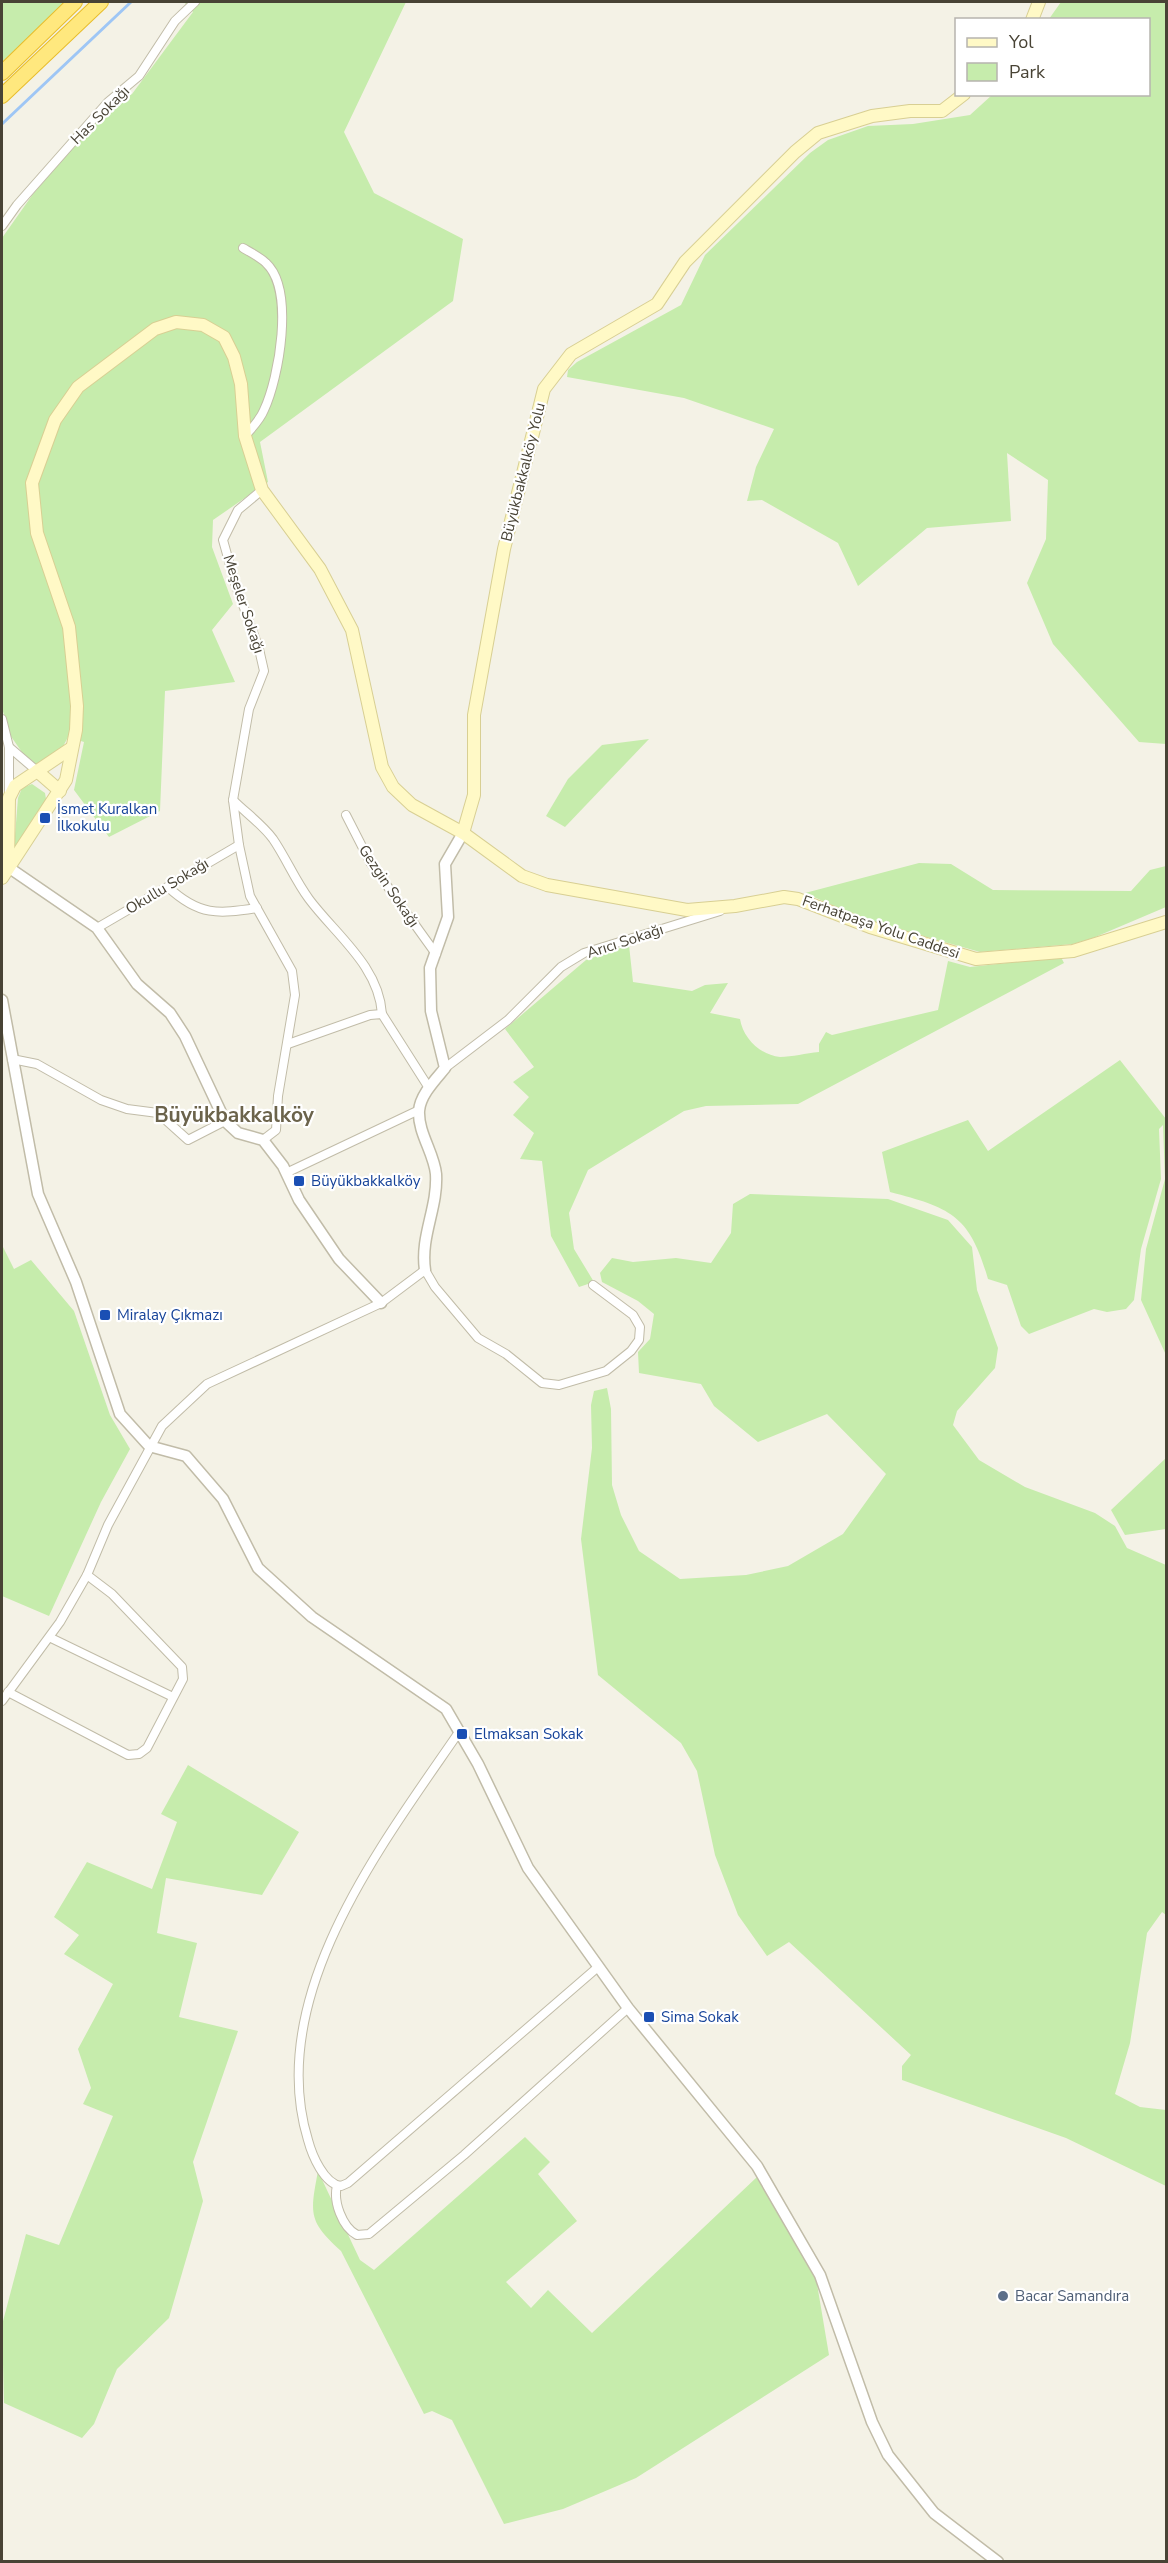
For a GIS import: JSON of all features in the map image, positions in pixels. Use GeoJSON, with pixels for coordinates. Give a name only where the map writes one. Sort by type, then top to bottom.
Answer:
{"type":"FeatureCollection","features":[{"type":"Feature","properties":{"kind":"highway"},"geometry":{"type":"LineString","coordinates":[[2,73],[75,2]]}},
{"type":"Feature","properties":{"kind":"highway"},"geometry":{"type":"LineString","coordinates":[[2,96],[100,2]]}},
{"type":"Feature","properties":{"kind":"main road"},"geometry":{"type":"LineString","coordinates":[[1033,18],[1039,2]]}},
{"type":"Feature","properties":{"kind":"main road","name":"Büyükbakkalköy Yolu"},"geometry":{"type":"LineString","coordinates":[[463,834],[474,795],[474,715],[504,549],[544,389],[571,354],[657,304],[685,262],[795,152],[818,133],[872,116],[910,111],[942,111],[961,96]]}},
{"type":"Feature","properties":{"kind":"main road","name":"Ferhatpaşa Yolu Caddesi"},"geometry":{"type":"LineString","coordinates":[[4,869],[66,780],[70,749],[76,730],[77,706],[69,627],[37,532],[32,483],[55,420],[78,387],[155,329],[176,322],[203,325],[224,337],[234,357],[241,384],[245,436],[262,490],[320,569],[352,630],[382,767],[393,787],[412,805],[463,834],[522,876],[547,885],[687,910],[735,906],[784,897],[798,899],[870,927],[976,959],[1073,951],[1167,922]]}},
{"type":"Feature","properties":{"kind":"main road"},"geometry":{"type":"LineString","coordinates":[[4,869],[9,798],[15,786],[70,749]]}},
{"type":"Feature","properties":{"kind":"main road"},"geometry":{"type":"LineString","coordinates":[[37,771],[60,791]]}},
{"type":"Feature","properties":{"kind":"street","name":"Has Sokağı"},"geometry":{"type":"LineString","coordinates":[[2,226],[17,205],[108,102],[139,76],[175,21],[195,2]]}},
{"type":"Feature","properties":{"kind":"street"},"geometry":{"type":"LineString","coordinates":[[243,248],[267,263],[280,294],[283,323],[275,379],[264,411],[245,436]]}},
{"type":"Feature","properties":{"kind":"street","name":"Meşeler Sokağı"},"geometry":{"type":"LineString","coordinates":[[262,490],[238,510],[223,540],[235,583],[260,649],[264,671],[249,709],[232,800],[239,845],[250,896],[292,971],[296,995],[278,1096],[276,1130],[263,1140]]}},
{"type":"Feature","properties":{"kind":"street"},"geometry":{"type":"LineString","coordinates":[[2,719],[9,747],[9,798]]}},
{"type":"Feature","properties":{"kind":"street"},"geometry":{"type":"LineString","coordinates":[[9,747],[37,771]]}},
{"type":"Feature","properties":{"kind":"street"},"geometry":{"type":"LineString","coordinates":[[232,800],[270,835],[308,898],[351,946],[370,978],[380,1002],[382,1014],[429,1088]]}},
{"type":"Feature","properties":{"kind":"street","name":"Gezgin Sokağı"},"geometry":{"type":"LineString","coordinates":[[346,815],[370,862],[436,954]]}},
{"type":"Feature","properties":{"kind":"street"},"geometry":{"type":"LineString","coordinates":[[463,834],[445,864],[448,917],[430,968],[431,1011],[445,1068],[429,1088],[419,1110],[422,1132],[436,1173],[432,1209],[422,1250],[425,1270],[435,1287],[478,1338],[506,1354],[542,1383],[571,1384],[606,1371],[631,1351],[639,1340],[640,1327],[633,1315],[593,1284]]}},
{"type":"Feature","properties":{"kind":"street","name":"Okullu Sokağı"},"geometry":{"type":"LineString","coordinates":[[97,928],[239,845]]}},
{"type":"Feature","properties":{"kind":"street"},"geometry":{"type":"LineString","coordinates":[[4,869],[97,928],[137,984],[170,1013],[185,1036],[225,1121],[238,1133],[263,1140],[286,1173],[299,1200],[339,1259],[381,1303]]}},
{"type":"Feature","properties":{"kind":"street"},"geometry":{"type":"LineString","coordinates":[[168,887],[183,901],[200,910],[223,913],[257,908]]}},
{"type":"Feature","properties":{"kind":"street","name":"Arıcı Sokağı"},"geometry":{"type":"LineString","coordinates":[[445,1068],[508,1020],[561,967],[584,953],[735,906]]}},
{"type":"Feature","properties":{"kind":"street"},"geometry":{"type":"LineString","coordinates":[[2,1000],[38,1194],[76,1282],[120,1414],[149,1446],[186,1455],[223,1499],[258,1568],[312,1617],[446,1708],[478,1764],[528,1868],[628,2008],[758,2166],[820,2275],[872,2422],[888,2455],[934,2513],[998,2562]]}},
{"type":"Feature","properties":{"kind":"street"},"geometry":{"type":"LineString","coordinates":[[288,1044],[382,1014]]}},
{"type":"Feature","properties":{"kind":"street"},"geometry":{"type":"LineString","coordinates":[[12,1059],[37,1064],[101,1100],[127,1110],[158,1113],[188,1140],[225,1121]]}},
{"type":"Feature","properties":{"kind":"street"},"geometry":{"type":"LineString","coordinates":[[286,1173],[419,1110]]}},
{"type":"Feature","properties":{"kind":"street"},"geometry":{"type":"LineString","coordinates":[[2,1701],[51,1638],[87,1575],[108,1525],[149,1446],[162,1426],[207,1384],[381,1303],[425,1270]]}},
{"type":"Feature","properties":{"kind":"street"},"geometry":{"type":"LineString","coordinates":[[8,1692],[87,1736],[134,1755],[147,1748],[183,1679],[180,1664],[112,1594],[87,1575]]}},
{"type":"Feature","properties":{"kind":"street"},"geometry":{"type":"LineString","coordinates":[[51,1638],[174,1697]]}},
{"type":"Feature","properties":{"kind":"street"},"geometry":{"type":"LineString","coordinates":[[459,1732],[361,1882],[333,1937],[307,2008],[299,2072],[304,2123],[315,2158],[330,2182],[337,2186],[348,2183],[598,1967]]}},
{"type":"Feature","properties":{"kind":"street"},"geometry":{"type":"LineString","coordinates":[[337,2186],[336,2200],[348,2228],[357,2235],[369,2234],[464,2155],[628,2008]]}},
{"type":"Feature","properties":{"kind":"green space"},"geometry":{"type":"Polygon","coordinates":[[[2,2],[66,2],[2,62],[2,2]]]}},
{"type":"Feature","properties":{"kind":"green space"},"geometry":{"type":"Polygon","coordinates":[[[184,2],[406,2],[344,132],[374,193],[463,239],[453,301],[260,442],[268,482],[213,520],[212,547],[233,604],[212,630],[235,682],[165,691],[160,811],[109,837],[74,790],[84,742],[68,737],[57,758],[33,768],[10,735],[2,708],[2,238],[33,194],[103,113],[132,94],[193,12],[184,2]]]}},
{"type":"Feature","properties":{"kind":"green space"},"geometry":{"type":"Polygon","coordinates":[[[1061,2],[1166,2],[1166,744],[1139,742],[1053,644],[1027,583],[1046,539],[1048,480],[1007,453],[1011,521],[927,528],[858,586],[838,543],[762,500],[747,501],[756,467],[774,429],[684,398],[567,377],[568,370],[577,362],[681,305],[705,255],[810,153],[828,140],[868,126],[913,124],[970,115],[991,96],[1150,96],[1150,18],[1050,18],[1061,2]]]}},
{"type":"Feature","properties":{"kind":"green space"},"geometry":{"type":"Polygon","coordinates":[[[649,739],[565,827],[546,816],[568,779],[602,745],[649,739]]]}},
{"type":"Feature","properties":{"kind":"green space"},"geometry":{"type":"Polygon","coordinates":[[[32,784],[45,793],[47,805],[21,844],[14,848],[18,798],[22,788],[32,784]]]}},
{"type":"Feature","properties":{"kind":"green space"},"geometry":{"type":"Polygon","coordinates":[[[919,863],[951,864],[993,890],[1131,891],[1150,870],[1166,866],[1166,907],[1093,938],[1073,944],[980,952],[863,919],[805,893],[919,863]]]}},
{"type":"Feature","properties":{"kind":"green space"},"geometry":{"type":"Polygon","coordinates":[[[629,945],[633,982],[692,991],[705,985],[728,983],[710,1013],[740,1019],[745,1033],[759,1049],[780,1057],[819,1052],[819,1044],[826,1032],[832,1035],[938,1010],[948,961],[970,967],[1061,957],[1064,963],[798,1104],[706,1106],[684,1111],[588,1170],[569,1213],[574,1249],[594,1282],[579,1287],[551,1236],[542,1161],[520,1159],[534,1133],[513,1115],[529,1097],[513,1082],[534,1067],[505,1029],[586,960],[629,945]]]}},
{"type":"Feature","properties":{"kind":"green space"},"geometry":{"type":"Polygon","coordinates":[[[1120,1060],[1166,1119],[1166,1355],[1141,1300],[1146,1249],[1165,1179],[1163,1125],[1159,1129],[1161,1179],[1141,1249],[1134,1300],[1126,1309],[1107,1312],[1094,1309],[1029,1334],[1021,1326],[1007,1285],[988,1279],[974,1241],[965,1228],[944,1210],[929,1203],[890,1192],[882,1152],[968,1120],[988,1151],[1120,1060]]]}},
{"type":"Feature","properties":{"kind":"green space"},"geometry":{"type":"Polygon","coordinates":[[[750,1194],[888,1199],[948,1220],[972,1247],[977,1290],[998,1348],[995,1368],[957,1411],[953,1425],[979,1460],[1025,1487],[1095,1513],[1115,1526],[1127,1548],[1166,1565],[1166,1915],[1162,1912],[1147,1933],[1130,2043],[1115,2094],[1140,2107],[1166,2110],[1166,2186],[1066,2138],[902,2080],[902,2066],[911,2055],[789,1942],[767,1956],[738,1915],[715,1855],[697,1771],[681,1743],[598,1675],[581,1539],[592,1448],[591,1405],[594,1391],[607,1388],[611,1409],[612,1485],[621,1515],[639,1551],[680,1579],[746,1575],[788,1566],[843,1534],[886,1474],[827,1414],[758,1442],[714,1406],[701,1384],[639,1373],[638,1352],[650,1339],[654,1314],[638,1301],[602,1282],[600,1273],[612,1258],[633,1262],[676,1258],[711,1263],[731,1233],[733,1204],[750,1194]]]}},
{"type":"Feature","properties":{"kind":"green space"},"geometry":{"type":"Polygon","coordinates":[[[2,1245],[14,1269],[31,1260],[74,1311],[110,1415],[130,1449],[101,1502],[49,1616],[2,1596],[2,1245]]]}},
{"type":"Feature","properties":{"kind":"green space"},"geometry":{"type":"Polygon","coordinates":[[[1166,1458],[1166,1529],[1125,1535],[1111,1510],[1166,1458]]]}},
{"type":"Feature","properties":{"kind":"green space"},"geometry":{"type":"Polygon","coordinates":[[[188,1765],[299,1832],[262,1895],[166,1878],[157,1933],[197,1943],[179,2017],[238,2031],[193,2162],[203,2201],[169,2318],[117,2369],[94,2424],[82,2438],[4,2403],[2,2325],[26,2234],[59,2245],[113,2116],[83,2104],[91,2088],[78,2049],[113,1984],[64,1954],[79,1935],[54,1917],[87,1862],[152,1889],[177,1822],[161,1814],[188,1765]]]}},
{"type":"Feature","properties":{"kind":"green space"},"geometry":{"type":"Polygon","coordinates":[[[525,2137],[550,2162],[538,2174],[577,2221],[506,2282],[531,2308],[548,2290],[592,2333],[757,2177],[816,2278],[829,2355],[636,2478],[563,2509],[504,2524],[452,2420],[432,2411],[424,2414],[341,2251],[317,2224],[313,2207],[318,2171],[360,2260],[374,2270],[525,2137]]]}},
{"type":"Feature","properties":{"kind":"waterway"},"geometry":{"type":"LineString","coordinates":[[2,124],[131,2]]}},
{"type":"Feature","properties":{"kind":"place","name":"İsmet Kuralkan İlkokulu"},"geometry":{"type":"Point","coordinates":[45,818]}},
{"type":"Feature","properties":{"kind":"place","name":"Büyükbakkalköy"},"geometry":{"type":"Point","coordinates":[299,1181]}},
{"type":"Feature","properties":{"kind":"place","name":"Miralay Çıkmazı"},"geometry":{"type":"Point","coordinates":[105,1315]}},
{"type":"Feature","properties":{"kind":"place","name":"Elmaksan Sokak"},"geometry":{"type":"Point","coordinates":[462,1734]}},
{"type":"Feature","properties":{"kind":"place","name":"Sima Sokak"},"geometry":{"type":"Point","coordinates":[649,2017]}},
{"type":"Feature","properties":{"kind":"place","name":"Bacar Samandıra"},"geometry":{"type":"Point","coordinates":[1003,2296]}},
{"type":"Feature","properties":{"kind":"district","name":"Büyükbakkalköy"},"geometry":{"type":"Point","coordinates":[234,1115]}}]}
